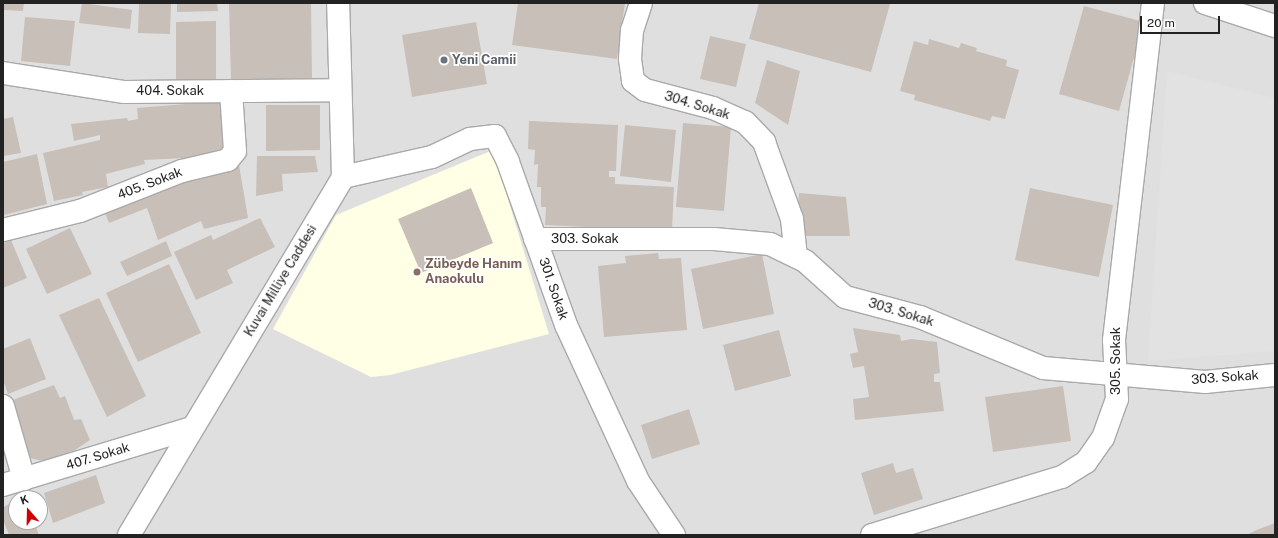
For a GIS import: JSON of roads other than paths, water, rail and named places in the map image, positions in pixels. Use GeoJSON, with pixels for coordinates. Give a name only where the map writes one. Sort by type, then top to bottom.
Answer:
{"type":"FeatureCollection","features":[{"type":"Feature","properties":{"kind":"street"},"geometry":{"type":"LineString","coordinates":[[338,3],[339,90],[343,177]]}},
{"type":"Feature","properties":{"kind":"street","name":"304. Sokak"},"geometry":{"type":"LineString","coordinates":[[641,3],[632,30],[630,59],[633,82],[645,90],[712,108],[745,122],[764,142],[792,219],[796,256]]}},
{"type":"Feature","properties":{"kind":"street","name":"305. Sokak"},"geometry":{"type":"LineString","coordinates":[[872,535],[1062,477],[1086,462],[1104,438],[1117,399],[1114,340],[1153,3]]}},
{"type":"Feature","properties":{"kind":"street"},"geometry":{"type":"LineString","coordinates":[[1213,4],[1275,26]]}},
{"type":"Feature","properties":{"kind":"street","name":"404. Sokak"},"geometry":{"type":"LineString","coordinates":[[3,73],[125,92],[339,90]]}},
{"type":"Feature","properties":{"kind":"street","name":"405. Sokak"},"geometry":{"type":"LineString","coordinates":[[3,230],[80,211],[182,171],[228,160],[235,151],[231,91]]}},
{"type":"Feature","properties":{"kind":"street","name":"301. Sokak"},"geometry":{"type":"LineString","coordinates":[[343,177],[432,157],[470,139],[495,136],[508,162],[566,325],[632,467],[674,535]]}},
{"type":"Feature","properties":{"kind":"street","name":"Kuvai Milliye Caddesi"},"geometry":{"type":"LineString","coordinates":[[129,535],[343,177]]}},
{"type":"Feature","properties":{"kind":"street","name":"303. Sokak"},"geometry":{"type":"LineString","coordinates":[[535,239],[714,239],[770,244],[805,261],[845,297],[920,317],[1043,368],[1116,376],[1205,382],[1275,375]]}},
{"type":"Feature","properties":{"kind":"street"},"geometry":{"type":"LineString","coordinates":[[3,406],[24,479]]}},
{"type":"Feature","properties":{"kind":"street","name":"407. Sokak"},"geometry":{"type":"LineString","coordinates":[[3,485],[192,428]]}},
{"type":"Feature","properties":{"kind":"place","name":"Yeni Camii"},"geometry":{"type":"Point","coordinates":[444,60]}},
{"type":"Feature","properties":{"kind":"place","name":"Zübeyde Hanım Anaokulu"},"geometry":{"type":"Point","coordinates":[417,272]}}]}
